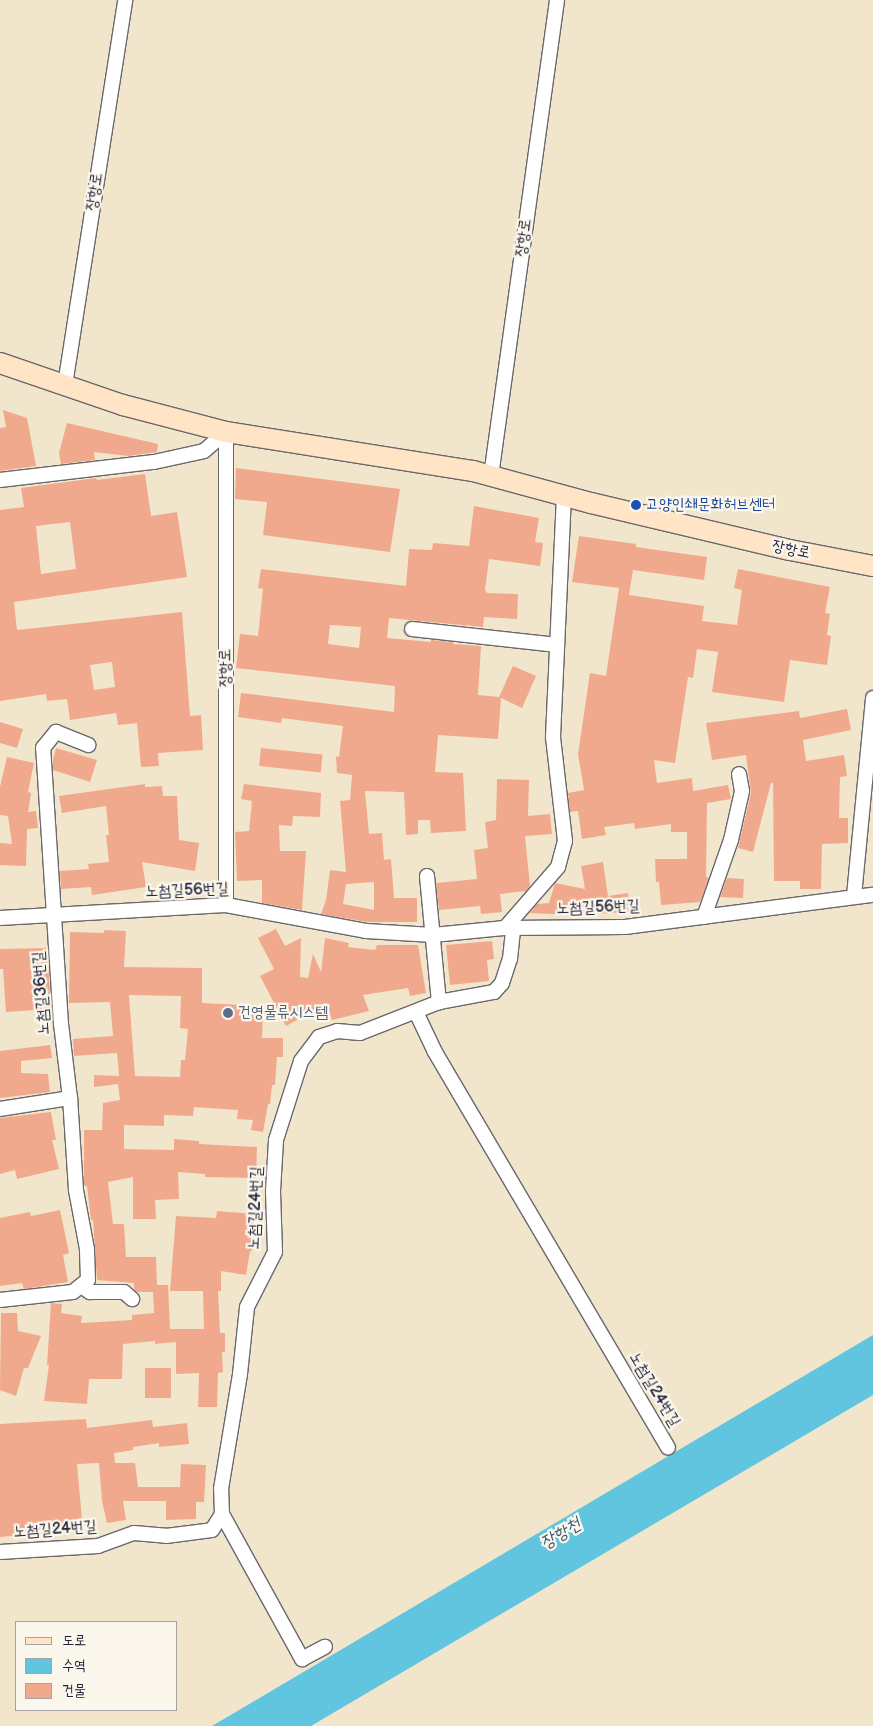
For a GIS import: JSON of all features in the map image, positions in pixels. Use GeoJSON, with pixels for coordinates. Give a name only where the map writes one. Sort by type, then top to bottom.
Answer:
{"type":"FeatureCollection","features":[{"type":"Feature","properties":{"kind":"main road","name":"장항로"},"geometry":{"type":"LineString","coordinates":[[0,363],[124,405],[226,432],[473,471],[564,496],[790,550],[873,566]]}},
{"type":"Feature","properties":{"kind":"street","name":"장항로"},"geometry":{"type":"LineString","coordinates":[[65,385],[125,0]]}},
{"type":"Feature","properties":{"kind":"street","name":"장항로"},"geometry":{"type":"LineString","coordinates":[[491,476],[557,0]]}},
{"type":"Feature","properties":{"kind":"street","name":"장항로"},"geometry":{"type":"LineString","coordinates":[[226,432],[226,905]]}},
{"type":"Feature","properties":{"kind":"street"},"geometry":{"type":"LineString","coordinates":[[0,480],[154,462],[204,451],[226,432]]}},
{"type":"Feature","properties":{"kind":"street"},"geometry":{"type":"LineString","coordinates":[[509,928],[558,868],[565,841],[553,737],[564,496]]}},
{"type":"Feature","properties":{"kind":"street"},"geometry":{"type":"LineString","coordinates":[[412,629],[558,644]]}},
{"type":"Feature","properties":{"kind":"street"},"geometry":{"type":"LineString","coordinates":[[854,896],[873,698]]}},
{"type":"Feature","properties":{"kind":"street","name":"노첨길36번길"},"geometry":{"type":"LineString","coordinates":[[81,1286],[88,1280],[87,1249],[76,1190],[70,1098],[61,1024],[44,748],[56,732],[88,745]]}},
{"type":"Feature","properties":{"kind":"street"},"geometry":{"type":"LineString","coordinates":[[704,916],[731,840],[742,791],[739,774]]}},
{"type":"Feature","properties":{"kind":"street"},"geometry":{"type":"LineString","coordinates":[[427,876],[439,1002]]}},
{"type":"Feature","properties":{"kind":"street","name":"노첨길56번길"},"geometry":{"type":"LineString","coordinates":[[0,918],[226,905],[366,931],[433,935],[509,928],[625,927],[873,894]]}},
{"type":"Feature","properties":{"kind":"street","name":"노첨길24번길"},"geometry":{"type":"LineString","coordinates":[[325,1646],[302,1659],[222,1514],[221,1489],[240,1374],[247,1307],[275,1252],[273,1191],[276,1140],[301,1060],[319,1036],[338,1031],[360,1033],[439,1002],[494,992],[502,983],[510,959],[509,928]]}},
{"type":"Feature","properties":{"kind":"street","name":"노첨길24번길"},"geometry":{"type":"LineString","coordinates":[[416,1012],[440,1060],[668,1448]]}},
{"type":"Feature","properties":{"kind":"street"},"geometry":{"type":"LineString","coordinates":[[0,1109],[70,1098]]}},
{"type":"Feature","properties":{"kind":"street"},"geometry":{"type":"LineString","coordinates":[[0,1300],[73,1292],[81,1286],[90,1292],[124,1292],[132,1299]]}},
{"type":"Feature","properties":{"kind":"street","name":"노첨길24번길"},"geometry":{"type":"LineString","coordinates":[[0,1552],[98,1546],[134,1533],[166,1536],[212,1530],[222,1514]]}},
{"type":"Feature","properties":{"kind":"water","name":"장항천"},"geometry":{"type":"Polygon","coordinates":[[[873,1335],[873,1395],[311,1726],[212,1726],[873,1335]]]}},
{"type":"Feature","properties":{"kind":"building"},"geometry":{"type":"Polygon","coordinates":[[[3,410],[27,418],[36,466],[0,471],[0,428],[6,427],[3,410]]]}},
{"type":"Feature","properties":{"kind":"building"},"geometry":{"type":"Polygon","coordinates":[[[67,423],[158,444],[157,452],[128,456],[94,452],[95,460],[61,464],[59,453],[67,423]]]}},
{"type":"Feature","properties":{"kind":"building"},"geometry":{"type":"Polygon","coordinates":[[[236,468],[400,489],[390,552],[263,535],[267,502],[235,499],[236,468]]]}},
{"type":"Feature","properties":{"kind":"building"},"geometry":{"type":"Polygon","coordinates":[[[145,474],[151,516],[177,512],[187,577],[14,602],[17,630],[182,612],[190,716],[201,715],[203,750],[158,753],[159,766],[141,767],[137,723],[118,725],[116,713],[70,720],[67,699],[47,701],[46,694],[0,701],[0,510],[24,507],[21,488],[96,478],[97,480],[145,474]],[[70,522],[36,526],[41,574],[76,569],[70,522]],[[112,662],[90,665],[94,690],[115,687],[112,662]]]}},
{"type":"Feature","properties":{"kind":"building"},"geometry":{"type":"Polygon","coordinates":[[[474,506],[539,518],[535,542],[543,543],[540,566],[489,559],[485,590],[487,593],[518,594],[517,619],[484,617],[483,627],[389,618],[387,638],[431,642],[431,640],[481,646],[478,695],[499,697],[513,666],[536,676],[522,708],[501,698],[498,739],[438,735],[435,772],[463,773],[466,831],[431,833],[430,820],[418,820],[418,834],[406,835],[404,792],[365,791],[369,834],[382,833],[384,860],[391,859],[394,898],[417,898],[417,922],[367,922],[321,914],[326,900],[330,870],[346,872],[340,801],[350,800],[352,775],[337,773],[336,756],[339,757],[343,726],[282,718],[281,723],[238,717],[241,693],[394,712],[395,686],[236,668],[240,634],[258,636],[263,589],[258,588],[261,569],[406,586],[409,549],[432,550],[433,543],[469,546],[474,506]],[[330,625],[328,644],[359,648],[361,627],[330,625]],[[374,882],[346,884],[343,904],[374,910],[374,882]]]}},
{"type":"Feature","properties":{"kind":"building"},"geometry":{"type":"Polygon","coordinates":[[[579,536],[636,544],[636,547],[707,557],[704,580],[633,570],[629,595],[704,606],[702,621],[737,625],[742,590],[734,588],[738,569],[830,587],[825,613],[830,614],[827,635],[831,636],[827,665],[790,660],[784,702],[712,692],[718,652],[697,649],[693,678],[688,677],[675,763],[654,760],[657,783],[692,778],[693,791],[728,785],[731,799],[707,803],[706,877],[709,878],[700,902],[661,905],[659,882],[656,882],[655,859],[687,859],[687,832],[671,832],[671,824],[635,829],[634,823],[604,827],[606,835],[582,839],[578,811],[570,812],[568,793],[584,790],[578,754],[590,673],[606,676],[619,588],[572,582],[579,536]]]}},
{"type":"Feature","properties":{"kind":"building"},"geometry":{"type":"Polygon","coordinates":[[[847,709],[851,730],[803,740],[806,761],[844,755],[847,776],[840,777],[839,818],[848,818],[848,843],[822,844],[821,889],[800,889],[800,881],[774,881],[773,783],[771,783],[753,852],[738,848],[751,793],[746,755],[712,760],[706,723],[799,711],[800,718],[847,709]]]}},
{"type":"Feature","properties":{"kind":"building"},"geometry":{"type":"Polygon","coordinates":[[[0,722],[23,729],[17,748],[0,743],[0,722]]]}},
{"type":"Feature","properties":{"kind":"building"},"geometry":{"type":"Polygon","coordinates":[[[56,748],[97,760],[90,782],[53,770],[56,748]]]}},
{"type":"Feature","properties":{"kind":"building"},"geometry":{"type":"Polygon","coordinates":[[[261,748],[323,754],[321,772],[259,766],[261,748]]]}},
{"type":"Feature","properties":{"kind":"building"},"geometry":{"type":"Polygon","coordinates":[[[7,757],[34,763],[28,792],[31,793],[28,812],[36,811],[38,828],[27,829],[26,866],[0,865],[0,843],[12,844],[8,816],[0,815],[0,787],[7,757]]]}},
{"type":"Feature","properties":{"kind":"building"},"geometry":{"type":"Polygon","coordinates":[[[497,779],[529,780],[528,816],[550,814],[552,834],[525,836],[530,886],[526,891],[500,894],[502,912],[481,914],[480,906],[439,910],[436,883],[477,879],[474,850],[488,848],[485,822],[496,820],[497,779]]]}},
{"type":"Feature","properties":{"kind":"building"},"geometry":{"type":"Polygon","coordinates":[[[145,784],[145,787],[162,786],[163,796],[177,796],[179,840],[199,843],[195,871],[142,862],[146,887],[92,895],[91,887],[61,889],[60,871],[89,869],[88,864],[109,862],[106,835],[109,835],[106,806],[62,813],[59,796],[145,784]]]}},
{"type":"Feature","properties":{"kind":"building"},"geometry":{"type":"Polygon","coordinates":[[[244,784],[321,793],[320,817],[293,816],[292,826],[279,825],[280,851],[306,851],[302,910],[262,903],[262,880],[237,881],[235,832],[249,831],[252,801],[241,799],[244,784]]]}},
{"type":"Feature","properties":{"kind":"building"},"geometry":{"type":"Polygon","coordinates":[[[603,862],[608,896],[628,893],[629,912],[576,915],[530,913],[537,904],[549,903],[555,883],[585,889],[581,866],[603,862]]]}},
{"type":"Feature","properties":{"kind":"building"},"geometry":{"type":"Polygon","coordinates":[[[727,878],[744,879],[743,898],[720,897],[727,878]]]}},
{"type":"Feature","properties":{"kind":"building"},"geometry":{"type":"Polygon","coordinates":[[[276,929],[285,946],[301,938],[300,977],[308,978],[313,954],[321,972],[325,938],[349,943],[348,947],[375,950],[377,945],[418,945],[426,993],[410,996],[408,988],[363,995],[369,1011],[332,1020],[327,1004],[286,1026],[260,976],[274,969],[258,938],[276,929]]]}},
{"type":"Feature","properties":{"kind":"building"},"geometry":{"type":"Polygon","coordinates":[[[104,930],[126,931],[124,967],[202,968],[202,1003],[263,1006],[262,1038],[283,1038],[283,1057],[277,1057],[275,1085],[272,1085],[270,1104],[268,1104],[263,1132],[251,1130],[253,1120],[237,1119],[238,1110],[194,1107],[193,1116],[164,1115],[164,1126],[124,1125],[124,1149],[174,1150],[174,1139],[199,1141],[199,1144],[257,1147],[256,1178],[205,1177],[205,1174],[178,1172],[179,1199],[155,1200],[156,1219],[133,1219],[133,1177],[108,1182],[113,1224],[124,1224],[126,1257],[156,1257],[157,1285],[168,1285],[170,1329],[204,1329],[203,1291],[170,1291],[176,1216],[216,1218],[217,1211],[254,1214],[252,1251],[250,1251],[246,1275],[221,1271],[221,1291],[218,1291],[220,1333],[225,1333],[225,1352],[222,1352],[223,1372],[218,1373],[217,1407],[198,1407],[199,1373],[176,1374],[176,1342],[155,1344],[155,1341],[123,1344],[122,1379],[89,1379],[87,1404],[44,1401],[49,1365],[47,1365],[51,1303],[62,1304],[61,1313],[82,1316],[81,1323],[132,1320],[132,1315],[154,1313],[153,1292],[137,1292],[134,1289],[134,1283],[97,1280],[93,1220],[91,1220],[87,1186],[84,1184],[84,1130],[102,1130],[103,1103],[120,1100],[118,1084],[94,1087],[94,1075],[119,1076],[117,1053],[74,1056],[73,1039],[113,1036],[110,1002],[69,1003],[70,932],[104,933],[104,930]],[[129,995],[135,1076],[180,1077],[181,1060],[185,1060],[188,1029],[180,1028],[181,996],[129,995]]]}},
{"type":"Feature","properties":{"kind":"building"},"geometry":{"type":"Polygon","coordinates":[[[492,941],[494,959],[487,960],[489,981],[450,985],[446,945],[492,941]]]}},
{"type":"Feature","properties":{"kind":"building"},"geometry":{"type":"Polygon","coordinates":[[[47,948],[51,1009],[6,1012],[3,969],[0,969],[0,949],[47,948]]]}},
{"type":"Feature","properties":{"kind":"building"},"geometry":{"type":"Polygon","coordinates":[[[50,1045],[52,1058],[21,1061],[21,1073],[48,1074],[50,1092],[0,1098],[0,1051],[50,1045]]]}},
{"type":"Feature","properties":{"kind":"building"},"geometry":{"type":"Polygon","coordinates":[[[51,1112],[56,1140],[52,1140],[59,1169],[17,1179],[15,1170],[0,1174],[0,1118],[51,1112]]]}},
{"type":"Feature","properties":{"kind":"building"},"geometry":{"type":"Polygon","coordinates":[[[60,1210],[69,1253],[63,1255],[68,1282],[24,1289],[22,1283],[0,1286],[0,1218],[30,1212],[31,1216],[60,1210]]]}},
{"type":"Feature","properties":{"kind":"building"},"geometry":{"type":"Polygon","coordinates":[[[1,1313],[17,1313],[18,1331],[41,1336],[28,1368],[24,1368],[16,1396],[0,1390],[1,1313]]]}},
{"type":"Feature","properties":{"kind":"building"},"geometry":{"type":"Polygon","coordinates":[[[145,1368],[171,1368],[171,1398],[145,1398],[145,1368]]]}},
{"type":"Feature","properties":{"kind":"building"},"geometry":{"type":"Polygon","coordinates":[[[86,1419],[87,1428],[152,1420],[153,1427],[187,1423],[189,1444],[159,1447],[159,1443],[133,1447],[133,1450],[114,1453],[115,1463],[135,1463],[138,1487],[180,1487],[181,1464],[206,1465],[204,1502],[196,1502],[196,1519],[166,1520],[166,1501],[123,1501],[126,1520],[107,1523],[102,1501],[99,1463],[77,1464],[83,1530],[0,1537],[0,1424],[86,1419]]]}},
{"type":"Feature","properties":{"kind":"place","name":"고양인쇄문화허브센터"},"geometry":{"type":"Point","coordinates":[636,505]}},
{"type":"Feature","properties":{"kind":"place","name":"건영물류시스템"},"geometry":{"type":"Point","coordinates":[228,1013]}}]}
